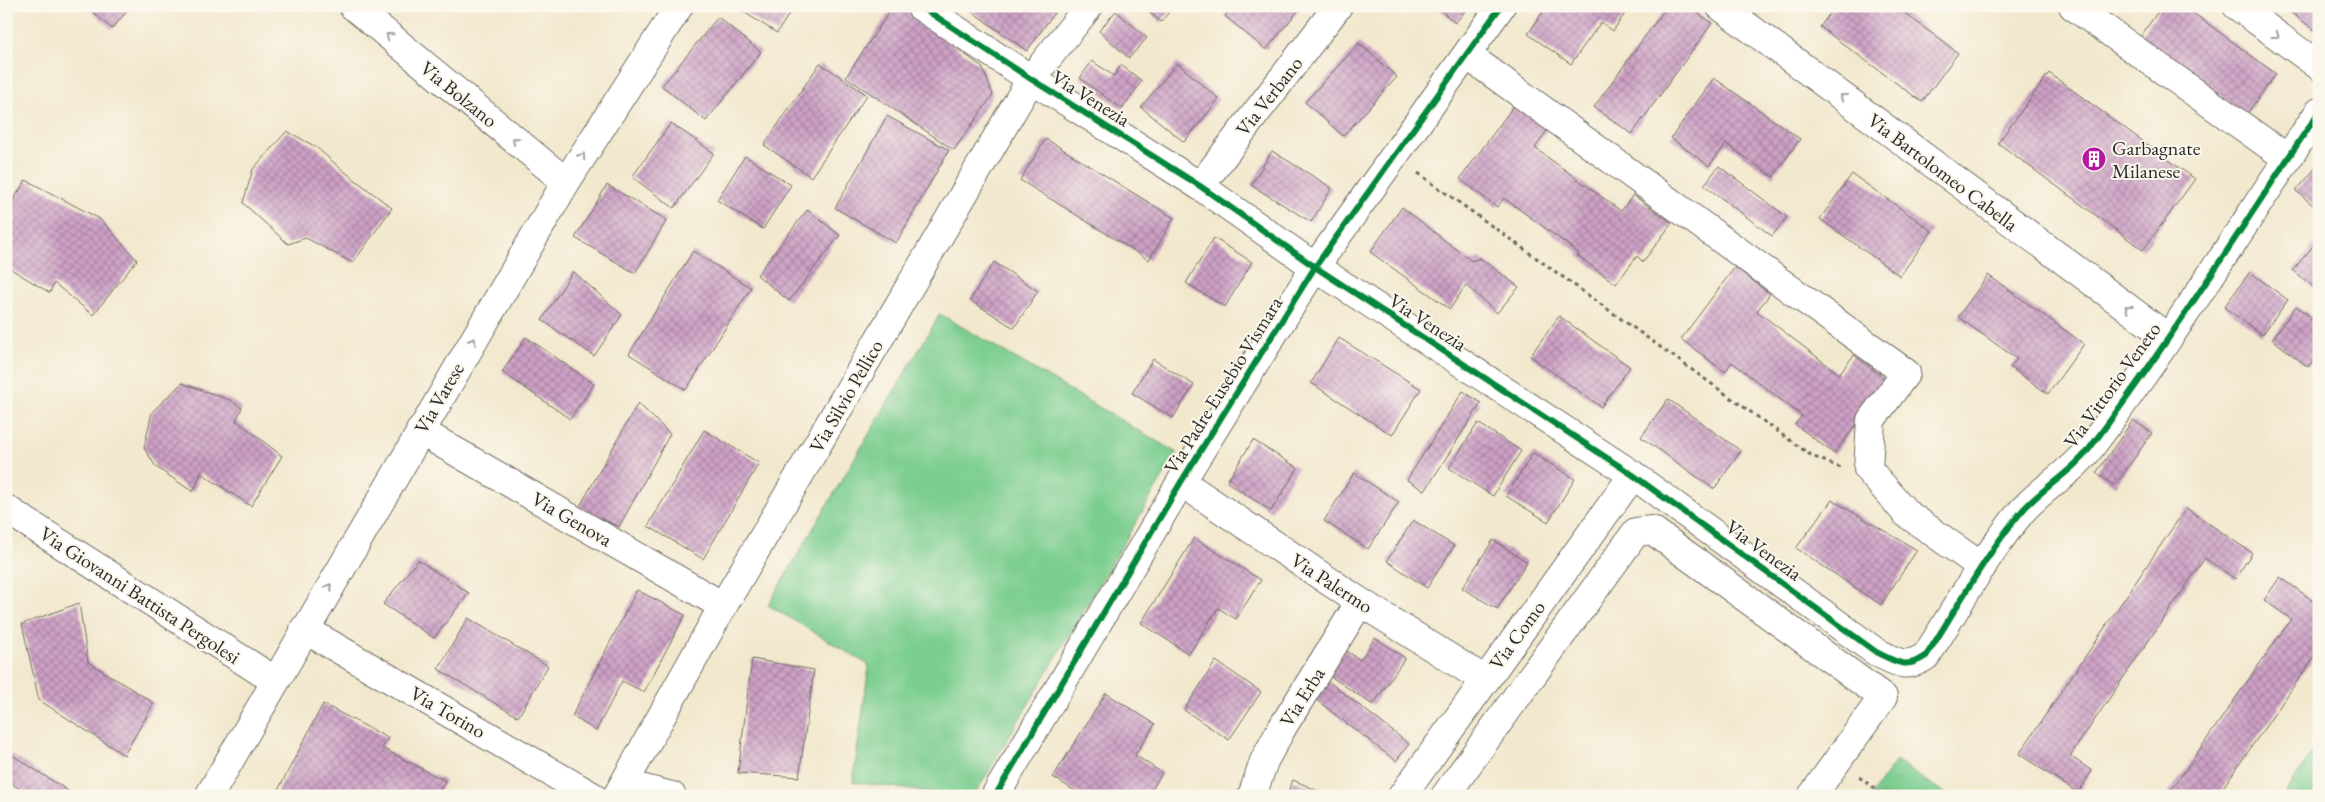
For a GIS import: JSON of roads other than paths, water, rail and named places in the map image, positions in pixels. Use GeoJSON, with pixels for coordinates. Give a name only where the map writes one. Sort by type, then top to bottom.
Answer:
{"type":"FeatureCollection","features":[{"type":"Feature","properties":{"kind":"street","name":"Via Bolzano"},"geometry":{"type":"LineString","coordinates":[[353,6],[566,182]]}},
{"type":"Feature","properties":{"kind":"street","name":"Via Varese"},"geometry":{"type":"LineString","coordinates":[[209,796],[274,680],[566,182],[679,6]]}},
{"type":"Feature","properties":{"kind":"street","name":"Via Venezia"},"geometry":{"type":"LineString","coordinates":[[920,6],[1200,186],[1315,267],[1633,475],[1876,652],[1904,665],[1915,663]]}},
{"type":"Feature","properties":{"kind":"street","name":"Via Silvio Pellico"},"geometry":{"type":"LineString","coordinates":[[621,790],[723,606],[1031,79],[1088,6]]}},
{"type":"Feature","properties":{"kind":"street","name":"Via Verbano"},"geometry":{"type":"LineString","coordinates":[[1200,186],[1338,6]]}},
{"type":"Feature","properties":{"kind":"street","name":"Via Padre Eusebio Vismara"},"geometry":{"type":"LineString","coordinates":[[995,796],[1181,482],[1315,267],[1501,6]]}},
{"type":"Feature","properties":{"kind":"street","name":"Via Bartolomeo Cabella"},"geometry":{"type":"LineString","coordinates":[[1720,6],[2167,337]]}},
{"type":"Feature","properties":{"kind":"street"},"geometry":{"type":"LineString","coordinates":[[2074,6],[2287,158]]}},
{"type":"Feature","properties":{"kind":"street"},"geometry":{"type":"LineString","coordinates":[[2237,6],[2319,66]]}},
{"type":"Feature","properties":{"kind":"street"},"geometry":{"type":"LineString","coordinates":[[1467,55],[1906,373],[1871,420],[1868,469],[1906,513],[1982,567]]}},
{"type":"Feature","properties":{"kind":"street","name":"Via Vittorio Veneto"},"geometry":{"type":"LineString","coordinates":[[1915,663],[1926,656],[1982,567],[2022,511],[2038,494],[2087,452],[2319,112]]}},
{"type":"Feature","properties":{"kind":"street","name":"Via Genova"},"geometry":{"type":"LineString","coordinates":[[420,432],[723,606]]}},
{"type":"Feature","properties":{"kind":"street","name":"Via Como"},"geometry":{"type":"LineString","coordinates":[[1402,796],[1633,475]]}},
{"type":"Feature","properties":{"kind":"street","name":"Via Palermo"},"geometry":{"type":"LineString","coordinates":[[1181,482],[1360,602],[1485,680]]}},
{"type":"Feature","properties":{"kind":"street","name":"Via Giovanni Battista Pergolesi"},"geometry":{"type":"LineString","coordinates":[[6,509],[274,680]]}},
{"type":"Feature","properties":{"kind":"street"},"geometry":{"type":"LineString","coordinates":[[1445,796],[1636,532],[1652,530],[1883,697],[1812,796]]}},
{"type":"Feature","properties":{"kind":"street","name":"Via Erba"},"geometry":{"type":"LineString","coordinates":[[1252,796],[1264,761],[1282,728],[1360,602]]}},
{"type":"Feature","properties":{"kind":"street","name":"Via Torino"},"geometry":{"type":"LineString","coordinates":[[304,629],[592,796]]}},
{"type":"Feature","properties":{"kind":"street"},"geometry":{"type":"LineString","coordinates":[[621,790],[672,796]]}},
{"type":"Feature","properties":{"kind":"place","name":"Garbagnate Milanese"},"geometry":{"type":"Point","coordinates":[2094,159]}}]}
